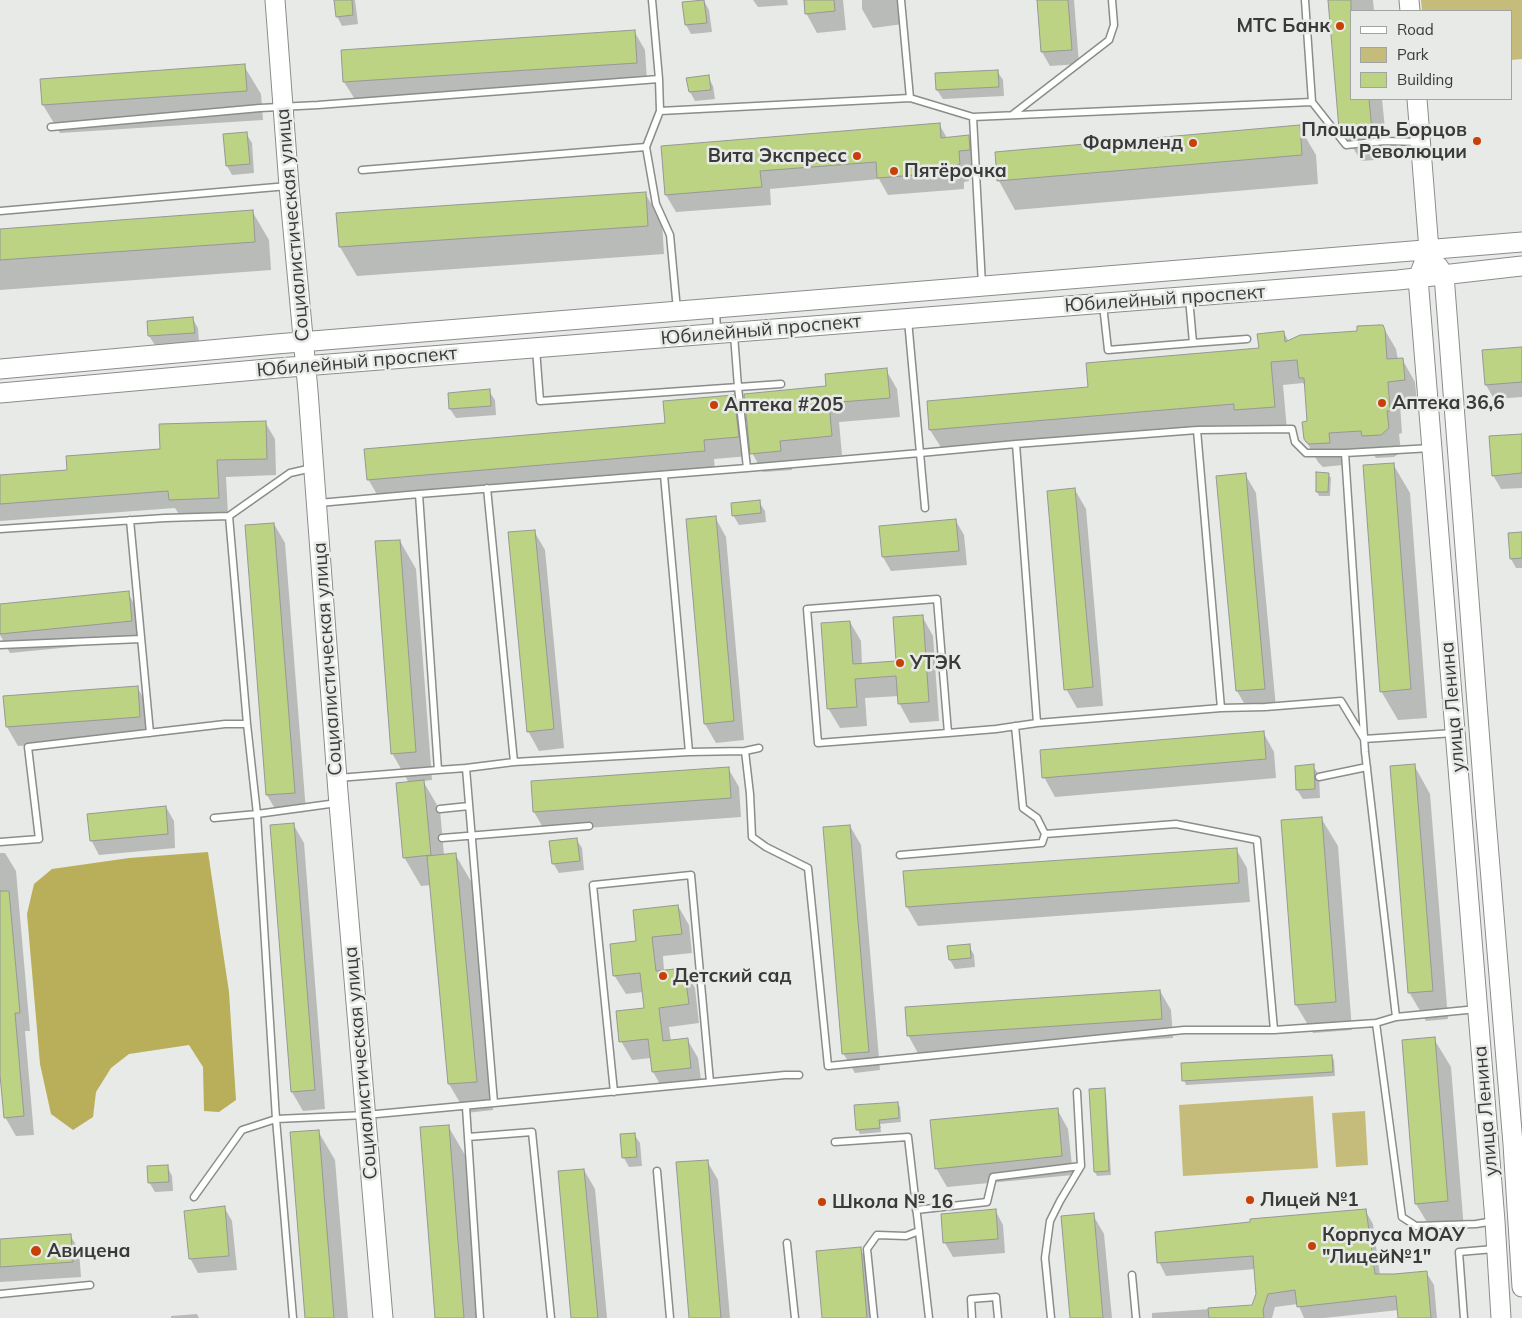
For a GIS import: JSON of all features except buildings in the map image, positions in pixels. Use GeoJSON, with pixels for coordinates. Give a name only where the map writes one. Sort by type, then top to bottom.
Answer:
{"type":"FeatureCollection","features":[{"type":"Feature","properties":{"kind":"main road","name":"Социалистическая улица"},"geometry":{"type":"LineString","coordinates":[[276,0],[289,186],[308,391],[338,803],[382,1318]]}},
{"type":"Feature","properties":{"kind":"main road","name":"улица Ленина"},"geometry":{"type":"LineString","coordinates":[[1417,100],[1429,250],[1418,278],[1495,1221],[1501,1318]]}},
{"type":"Feature","properties":{"kind":"main road","name":"Юбилейный проспект"},"geometry":{"type":"LineString","coordinates":[[0,369],[303,342],[1522,242]]}},
{"type":"Feature","properties":{"kind":"main road"},"geometry":{"type":"LineString","coordinates":[[1429,250],[1444,275]]}},
{"type":"Feature","properties":{"kind":"main road","name":"Юбилейный проспект"},"geometry":{"type":"LineString","coordinates":[[0,392],[305,366],[1189,297],[1418,278],[1522,266]]}},
{"type":"Feature","properties":{"kind":"main road","name":"улица Ленина"},"geometry":{"type":"LineString","coordinates":[[1444,275],[1485,807],[1517,1144],[1522,1287]]}},
{"type":"Feature","properties":{"kind":"lane"},"geometry":{"type":"LineString","coordinates":[[652,0],[660,111],[646,147],[656,204],[670,235],[677,311]]}},
{"type":"Feature","properties":{"kind":"lane"},"geometry":{"type":"LineString","coordinates":[[902,0],[910,98]]}},
{"type":"Feature","properties":{"kind":"lane"},"geometry":{"type":"LineString","coordinates":[[1011,115],[1109,40],[1114,25],[1112,0]]}},
{"type":"Feature","properties":{"kind":"lane"},"geometry":{"type":"LineString","coordinates":[[1305,0],[1312,102],[1346,145],[1385,140],[1420,142]]}},
{"type":"Feature","properties":{"kind":"lane"},"geometry":{"type":"LineString","coordinates":[[51,128],[260,108],[659,79]]}},
{"type":"Feature","properties":{"kind":"lane"},"geometry":{"type":"LineString","coordinates":[[660,111],[910,98],[973,117],[1312,102]]}},
{"type":"Feature","properties":{"kind":"lane"},"geometry":{"type":"LineString","coordinates":[[973,117],[982,286]]}},
{"type":"Feature","properties":{"kind":"lane"},"geometry":{"type":"LineString","coordinates":[[362,170],[646,147]]}},
{"type":"Feature","properties":{"kind":"lane"},"geometry":{"type":"LineString","coordinates":[[0,211],[289,186]]}},
{"type":"Feature","properties":{"kind":"lane"},"geometry":{"type":"LineString","coordinates":[[1189,297],[1193,343]]}},
{"type":"Feature","properties":{"kind":"lane"},"geometry":{"type":"LineString","coordinates":[[1103,303],[1108,350],[1247,339]]}},
{"type":"Feature","properties":{"kind":"lane"},"geometry":{"type":"LineString","coordinates":[[716,308],[726,333],[738,387],[747,468]]}},
{"type":"Feature","properties":{"kind":"lane"},"geometry":{"type":"LineString","coordinates":[[908,319],[925,508]]}},
{"type":"Feature","properties":{"kind":"lane"},"geometry":{"type":"LineString","coordinates":[[536,348],[540,401],[781,384]]}},
{"type":"Feature","properties":{"kind":"lane"},"geometry":{"type":"LineString","coordinates":[[316,503],[1197,430],[1292,429],[1295,442],[1306,453],[1345,453],[1432,448]]}},
{"type":"Feature","properties":{"kind":"lane"},"geometry":{"type":"LineString","coordinates":[[1197,430],[1221,708]]}},
{"type":"Feature","properties":{"kind":"lane"},"geometry":{"type":"LineString","coordinates":[[1016,444],[1038,724]]}},
{"type":"Feature","properties":{"kind":"lane"},"geometry":{"type":"LineString","coordinates":[[1345,453],[1366,767],[1396,1017]]}},
{"type":"Feature","properties":{"kind":"lane"},"geometry":{"type":"LineString","coordinates":[[0,529],[130,520],[229,516],[290,473],[313,468]]}},
{"type":"Feature","properties":{"kind":"lane"},"geometry":{"type":"LineString","coordinates":[[664,475],[689,752]]}},
{"type":"Feature","properties":{"kind":"lane"},"geometry":{"type":"LineString","coordinates":[[487,488],[514,762]]}},
{"type":"Feature","properties":{"kind":"lane"},"geometry":{"type":"LineString","coordinates":[[419,494],[438,770]]}},
{"type":"Feature","properties":{"kind":"lane"},"geometry":{"type":"LineString","coordinates":[[229,516],[247,724],[257,814],[276,1119],[293,1318]]}},
{"type":"Feature","properties":{"kind":"lane"},"geometry":{"type":"LineString","coordinates":[[130,520],[150,733]]}},
{"type":"Feature","properties":{"kind":"lane"},"geometry":{"type":"LineString","coordinates":[[948,733],[937,599],[807,609],[818,743],[948,733],[1221,708],[1265,708],[1341,701],[1364,739]]}},
{"type":"Feature","properties":{"kind":"lane"},"geometry":{"type":"LineString","coordinates":[[0,645],[141,639]]}},
{"type":"Feature","properties":{"kind":"lane"},"geometry":{"type":"LineString","coordinates":[[0,842],[38,839],[28,747],[225,724],[247,724]]}},
{"type":"Feature","properties":{"kind":"lane"},"geometry":{"type":"LineString","coordinates":[[900,855],[1042,842],[1045,834],[1037,818],[1022,808],[1015,726]]}},
{"type":"Feature","properties":{"kind":"lane"},"geometry":{"type":"LineString","coordinates":[[1364,739],[1456,733]]}},
{"type":"Feature","properties":{"kind":"lane"},"geometry":{"type":"LineString","coordinates":[[337,778],[466,768],[514,762],[689,752],[745,751],[759,748]]}},
{"type":"Feature","properties":{"kind":"lane"},"geometry":{"type":"LineString","coordinates":[[745,751],[752,837],[766,847],[808,868],[828,1066],[1184,1030],[1274,1030],[1376,1023],[1396,1017],[1478,1009]]}},
{"type":"Feature","properties":{"kind":"lane"},"geometry":{"type":"LineString","coordinates":[[1319,777],[1366,767]]}},
{"type":"Feature","properties":{"kind":"lane"},"geometry":{"type":"LineString","coordinates":[[466,768],[494,1103]]}},
{"type":"Feature","properties":{"kind":"lane"},"geometry":{"type":"LineString","coordinates":[[214,818],[338,803]]}},
{"type":"Feature","properties":{"kind":"lane"},"geometry":{"type":"LineString","coordinates":[[440,809],[469,806]]}},
{"type":"Feature","properties":{"kind":"lane"},"geometry":{"type":"LineString","coordinates":[[1045,834],[1176,824],[1257,840],[1274,1030]]}},
{"type":"Feature","properties":{"kind":"lane"},"geometry":{"type":"LineString","coordinates":[[442,838],[589,826]]}},
{"type":"Feature","properties":{"kind":"lane"},"geometry":{"type":"LineString","coordinates":[[614,1092],[594,884],[691,875],[710,1082]]}},
{"type":"Feature","properties":{"kind":"lane"},"geometry":{"type":"LineString","coordinates":[[1376,1023],[1402,1217],[1416,1226],[1476,1224],[1495,1221]]}},
{"type":"Feature","properties":{"kind":"lane"},"geometry":{"type":"LineString","coordinates":[[194,1197],[242,1130],[276,1119],[366,1115],[466,1107],[710,1082],[799,1075]]}},
{"type":"Feature","properties":{"kind":"lane"},"geometry":{"type":"LineString","coordinates":[[1051,1318],[1044,1258],[1050,1221],[1081,1166],[1077,1092]]}},
{"type":"Feature","properties":{"kind":"lane"},"geometry":{"type":"LineString","coordinates":[[466,1107],[480,1318]]}},
{"type":"Feature","properties":{"kind":"lane"},"geometry":{"type":"LineString","coordinates":[[468,1137],[532,1132],[551,1318]]}},
{"type":"Feature","properties":{"kind":"lane"},"geometry":{"type":"LineString","coordinates":[[835,1142],[908,1137],[929,1318]]}},
{"type":"Feature","properties":{"kind":"lane"},"geometry":{"type":"LineString","coordinates":[[916,1210],[987,1202],[993,1177],[1081,1166]]}},
{"type":"Feature","properties":{"kind":"lane"},"geometry":{"type":"LineString","coordinates":[[657,1170],[670,1318]]}},
{"type":"Feature","properties":{"kind":"lane"},"geometry":{"type":"LineString","coordinates":[[874,1318],[867,1249],[877,1235],[906,1236],[919,1231]]}},
{"type":"Feature","properties":{"kind":"lane"},"geometry":{"type":"LineString","coordinates":[[787,1243],[795,1318]]}},
{"type":"Feature","properties":{"kind":"lane"},"geometry":{"type":"LineString","coordinates":[[1464,1318],[1459,1252],[1496,1249]]}},
{"type":"Feature","properties":{"kind":"lane"},"geometry":{"type":"LineString","coordinates":[[1132,1275],[1136,1318]]}},
{"type":"Feature","properties":{"kind":"lane"},"geometry":{"type":"LineString","coordinates":[[0,1294],[90,1285]]}},
{"type":"Feature","properties":{"kind":"lane"},"geometry":{"type":"LineString","coordinates":[[972,1318],[971,1299],[996,1297],[998,1318]]}},
{"type":"Feature","properties":{"kind":"green space"},"geometry":{"type":"Polygon","coordinates":[[[1421,0],[1522,0],[1522,59],[1512,60],[1512,10],[1422,10],[1421,0]]]}},
{"type":"Feature","properties":{"kind":"green space"},"geometry":{"type":"Polygon","coordinates":[[[1313,1096],[1318,1168],[1183,1176],[1179,1105],[1313,1096]]]}},
{"type":"Feature","properties":{"kind":"green space"},"geometry":{"type":"Polygon","coordinates":[[[1365,1111],[1368,1165],[1336,1167],[1332,1113],[1365,1111]]]}},
{"type":"Feature","properties":{"kind":"shaded area"},"geometry":{"type":"Polygon","coordinates":[[[208,852],[229,992],[236,1100],[219,1112],[204,1111],[203,1067],[189,1045],[129,1054],[111,1068],[96,1092],[93,1117],[73,1130],[51,1114],[40,1064],[27,914],[34,884],[52,869],[129,858],[208,852]]]}},
{"type":"Feature","properties":{"kind":"place","name":"МТС Банк"},"geometry":{"type":"Point","coordinates":[1340,26]}},
{"type":"Feature","properties":{"kind":"place","name":"Площадь Борцов Революции"},"geometry":{"type":"Point","coordinates":[1477,141]}},
{"type":"Feature","properties":{"kind":"place","name":"Фармленд"},"geometry":{"type":"Point","coordinates":[1193,143]}},
{"type":"Feature","properties":{"kind":"place","name":"Вита Экспресс"},"geometry":{"type":"Point","coordinates":[857,156]}},
{"type":"Feature","properties":{"kind":"place","name":"Пятёрочка"},"geometry":{"type":"Point","coordinates":[894,171]}},
{"type":"Feature","properties":{"kind":"place","name":"Аптека 36,6"},"geometry":{"type":"Point","coordinates":[1382,403]}},
{"type":"Feature","properties":{"kind":"place","name":"Аптека #205"},"geometry":{"type":"Point","coordinates":[714,405]}},
{"type":"Feature","properties":{"kind":"place","name":"УТЭК"},"geometry":{"type":"Point","coordinates":[900,663]}},
{"type":"Feature","properties":{"kind":"place","name":"Детский сад"},"geometry":{"type":"Point","coordinates":[663,976]}},
{"type":"Feature","properties":{"kind":"place","name":"Лицей №1"},"geometry":{"type":"Point","coordinates":[1250,1200]}},
{"type":"Feature","properties":{"kind":"place","name":"Школа № 16"},"geometry":{"type":"Point","coordinates":[822,1202]}},
{"type":"Feature","properties":{"kind":"place","name":"Корпуса МОАУ \"Лицей№1\""},"geometry":{"type":"Point","coordinates":[1312,1246]}},
{"type":"Feature","properties":{"kind":"place","name":"Авицена"},"geometry":{"type":"Point","coordinates":[36,1251]}}]}
